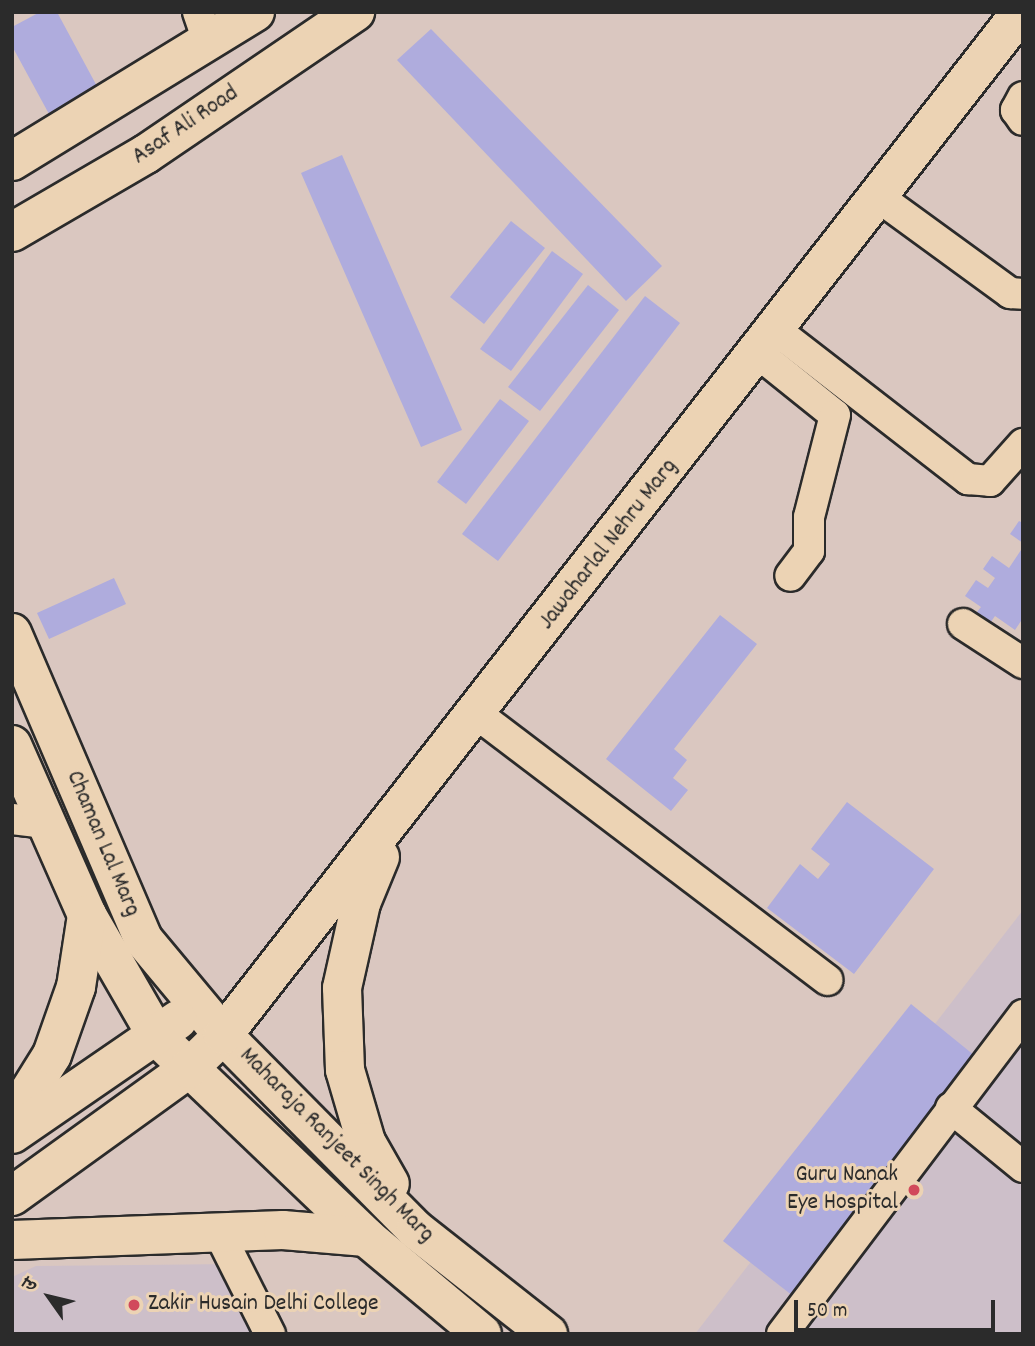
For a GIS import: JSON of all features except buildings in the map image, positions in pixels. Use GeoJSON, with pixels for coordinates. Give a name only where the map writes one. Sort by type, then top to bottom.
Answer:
{"type":"FeatureCollection","features":[{"type":"Feature","properties":{"kind":"main road"},"geometry":{"type":"LineString","coordinates":[[12,161],[203,27],[255,12]]}},
{"type":"Feature","properties":{"kind":"main road","name":"Asaf Ali Road"},"geometry":{"type":"LineString","coordinates":[[12,233],[146,155],[355,12]]}},
{"type":"Feature","properties":{"kind":"main road","name":"Jawaharlal Nehru Marg"},"geometry":{"type":"LineString","coordinates":[[12,1196],[188,1069],[223,1035],[768,342],[877,196],[1021,12]]}},
{"type":"Feature","properties":{"kind":"main road","name":"Chaman Lal Marg"},"geometry":{"type":"LineString","coordinates":[[12,633],[143,939],[223,1035]]}},
{"type":"Feature","properties":{"kind":"main road","name":"Chaman Lal Marg"},"geometry":{"type":"LineString","coordinates":[[12,746],[29,821],[87,915]]}},
{"type":"Feature","properties":{"kind":"main road"},"geometry":{"type":"LineString","coordinates":[[397,816],[361,903],[342,1002],[345,1070],[366,1142],[416,1230]]}},
{"type":"Feature","properties":{"kind":"main road"},"geometry":{"type":"LineString","coordinates":[[87,915],[158,1038],[188,1069]]}},
{"type":"Feature","properties":{"kind":"main road"},"geometry":{"type":"LineString","coordinates":[[12,1119],[52,1055],[76,987],[87,915]]}},
{"type":"Feature","properties":{"kind":"main road"},"geometry":{"type":"LineString","coordinates":[[12,1133],[158,1038],[195,1004]]}},
{"type":"Feature","properties":{"kind":"main road","name":"Maharaja Ranjeet Singh Marg"},"geometry":{"type":"LineString","coordinates":[[223,1035],[416,1230],[548,1334]]}},
{"type":"Feature","properties":{"kind":"main road","name":"Maharaja Ranjeet Singh Marg"},"geometry":{"type":"LineString","coordinates":[[188,1069],[366,1237],[482,1334]]}},
{"type":"Feature","properties":{"kind":"main road"},"geometry":{"type":"LineString","coordinates":[[12,1240],[283,1230],[366,1237]]}},
{"type":"Feature","properties":{"kind":"street"},"geometry":{"type":"LineString","coordinates":[[1023,97],[1016,110],[1023,120]]}},
{"type":"Feature","properties":{"kind":"street"},"geometry":{"type":"LineString","coordinates":[[877,196],[1010,293],[1023,295]]}},
{"type":"Feature","properties":{"kind":"street"},"geometry":{"type":"LineString","coordinates":[[768,342],[968,480],[990,481],[1023,444]]}},
{"type":"Feature","properties":{"kind":"street"},"geometry":{"type":"LineString","coordinates":[[768,342],[835,415],[809,517],[809,551],[790,576]]}},
{"type":"Feature","properties":{"kind":"street"},"geometry":{"type":"LineString","coordinates":[[963,624],[1023,663]]}},
{"type":"Feature","properties":{"kind":"street"},"geometry":{"type":"LineString","coordinates":[[477,714],[828,980]]}},
{"type":"Feature","properties":{"kind":"street"},"geometry":{"type":"LineString","coordinates":[[782,1334],[1023,1015]]}},
{"type":"Feature","properties":{"kind":"street"},"geometry":{"type":"LineString","coordinates":[[951,1108],[1023,1167]]}},
{"type":"Feature","properties":{"kind":"street"},"geometry":{"type":"LineString","coordinates":[[219,1233],[270,1334]]}},
{"type":"Feature","properties":{"kind":"shaded area","name":"Guru Nanak Eye Hospital"},"geometry":{"type":"Polygon","coordinates":[[[1023,910],[1023,1334],[695,1334],[917,1047],[1023,910]]]}},
{"type":"Feature","properties":{"kind":"shaded area","name":"Zakir Husain Delhi College"},"geometry":{"type":"Polygon","coordinates":[[[237,1264],[268,1334],[12,1334],[12,1277],[36,1266],[237,1264]]]}},
{"type":"Feature","properties":{"kind":"place","name":"Guru Nanak Eye Hospital"},"geometry":{"type":"Point","coordinates":[914,1190]}},
{"type":"Feature","properties":{"kind":"place","name":"Zakir Husain Delhi College"},"geometry":{"type":"Point","coordinates":[134,1305]}}]}
